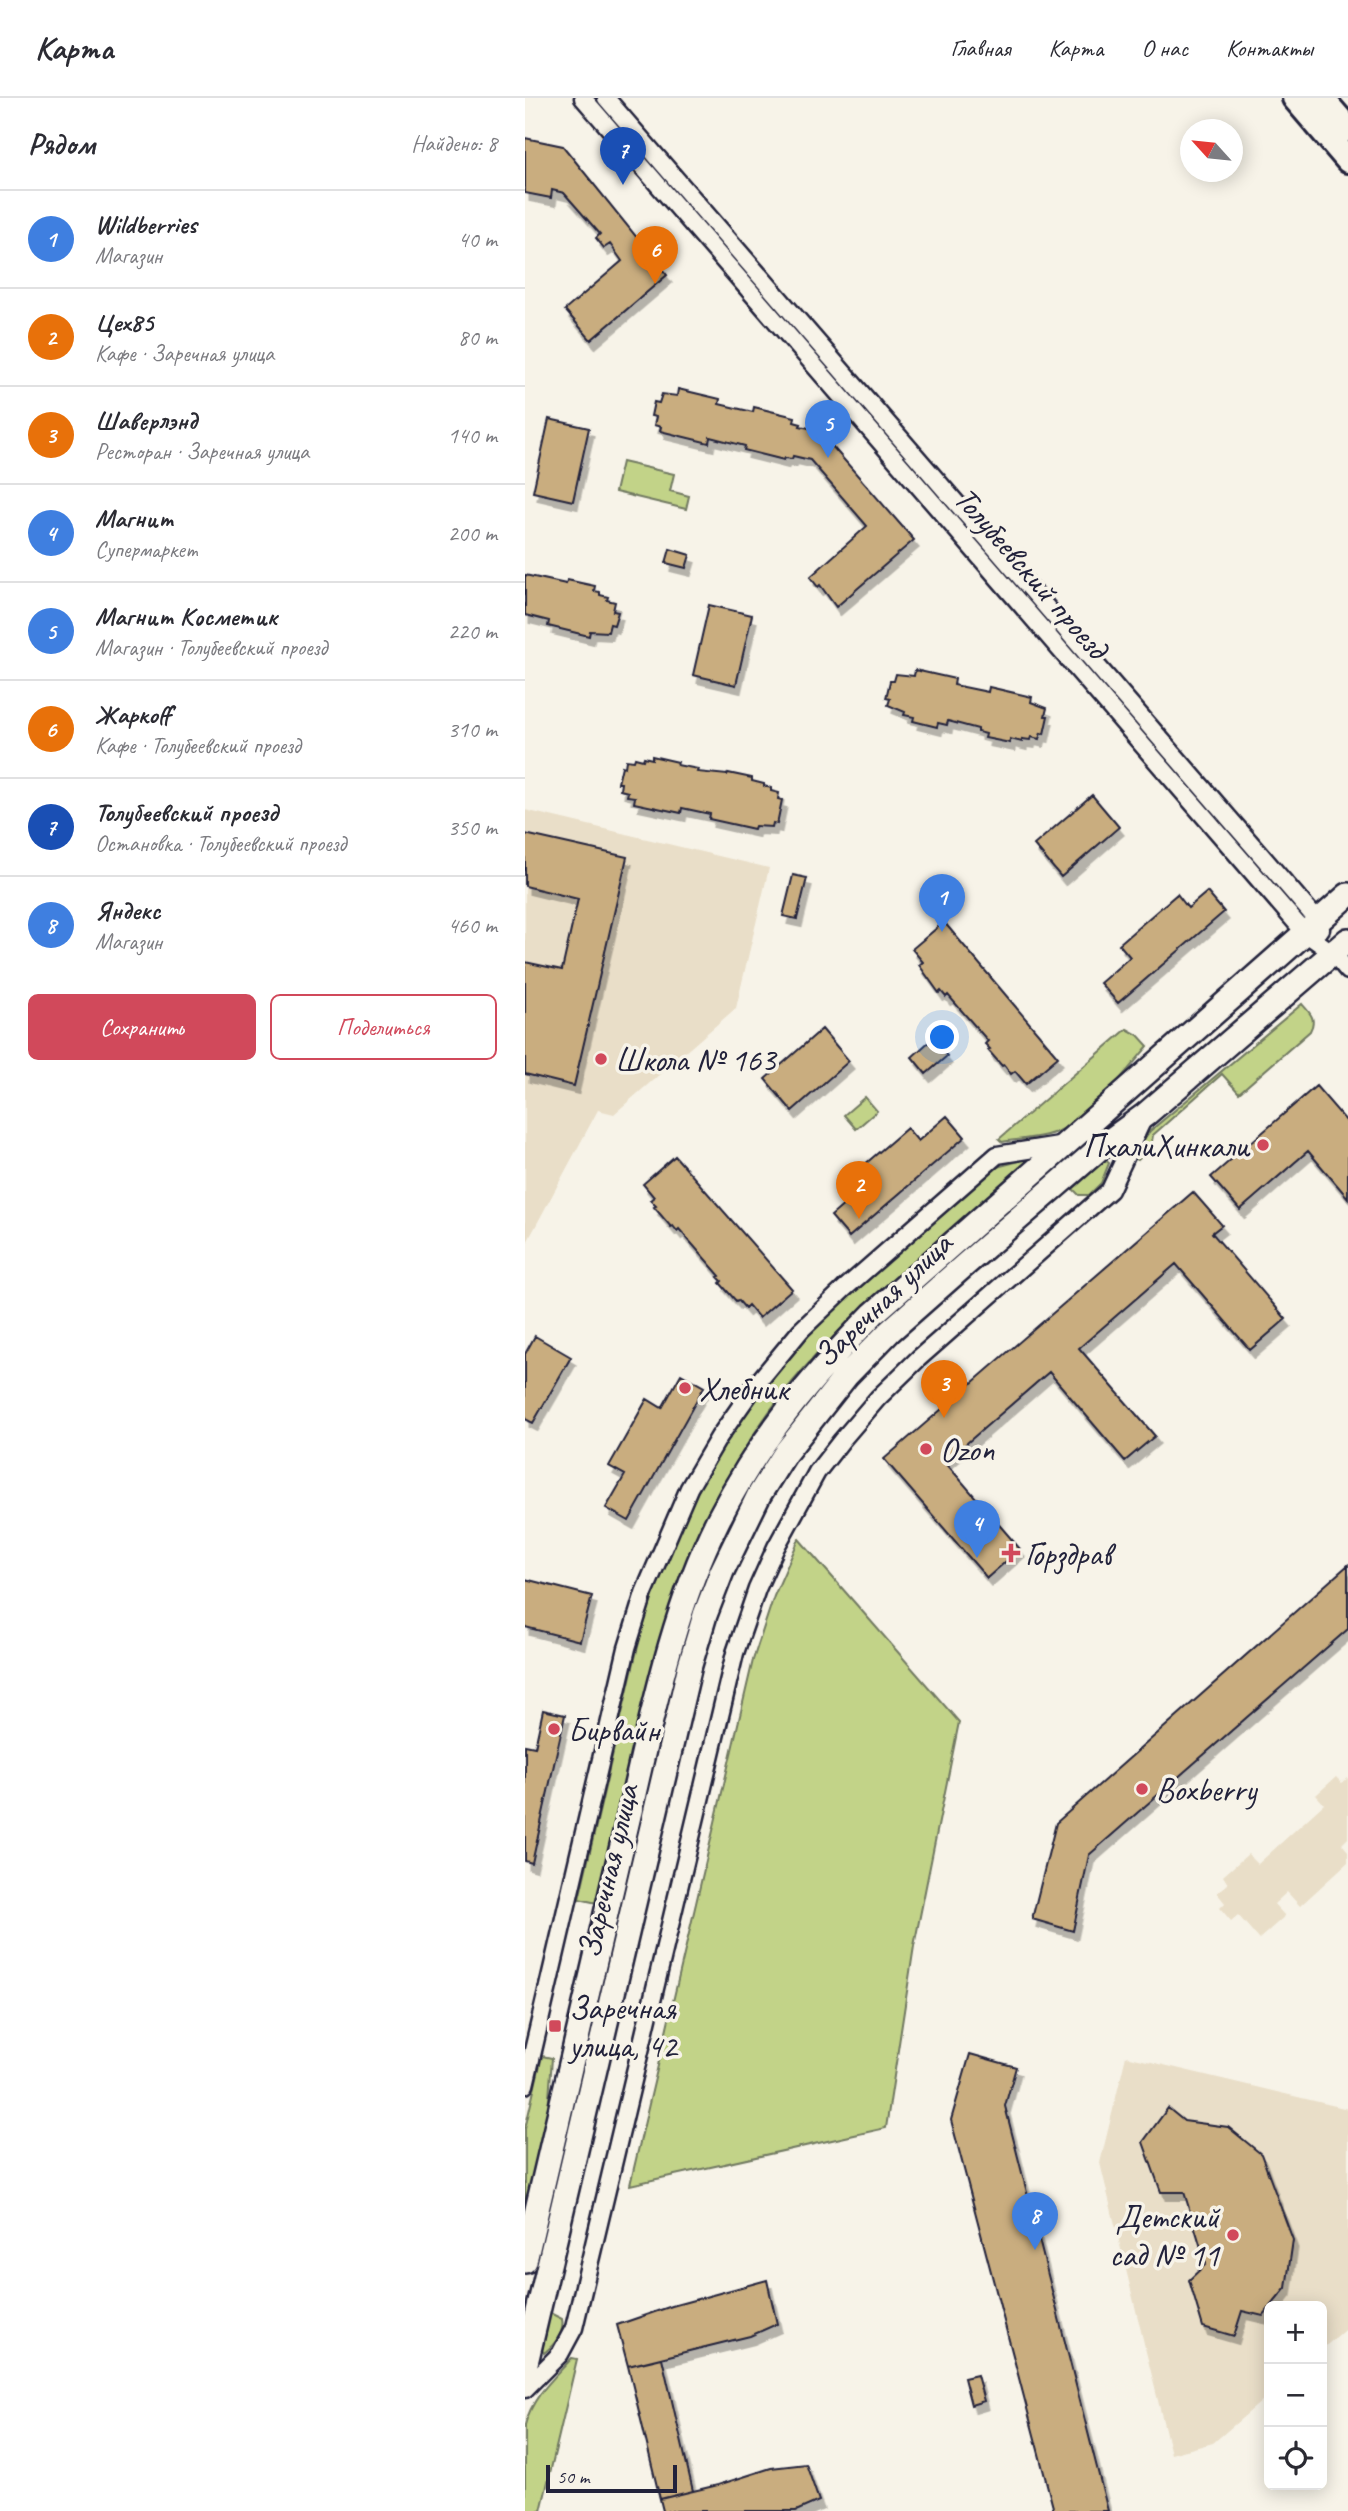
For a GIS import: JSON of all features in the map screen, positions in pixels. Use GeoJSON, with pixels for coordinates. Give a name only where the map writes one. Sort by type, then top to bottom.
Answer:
{"type":"FeatureCollection","features":[{"type":"Feature","properties":{"kind":"main road"},"geometry":{"type":"LineString","coordinates":[[1295,98],[1348,160]]}},
{"type":"Feature","properties":{"kind":"main road"},"geometry":{"type":"LineString","coordinates":[[1321,98],[1348,129]]}},
{"type":"Feature","properties":{"kind":"street","name":"Толубеевский проезд"},"geometry":{"type":"LineString","coordinates":[[583,98],[1312,927],[1340,946],[1348,971]]}},
{"type":"Feature","properties":{"kind":"street","name":"Толубеевский проезд"},"geometry":{"type":"LineString","coordinates":[[606,98],[1312,927]]}},
{"type":"Feature","properties":{"kind":"street","name":"Заречная улица"},"geometry":{"type":"LineString","coordinates":[[525,2261],[642,1761],[683,1608],[717,1523],[765,1439],[794,1399],[828,1360],[883,1306],[1348,895]]}},
{"type":"Feature","properties":{"kind":"street","name":"Заречная улица"},"geometry":{"type":"LineString","coordinates":[[525,2367],[690,1665],[705,1615],[738,1534],[759,1495],[786,1452],[846,1376],[890,1331],[1101,1147],[1145,1115],[1340,946]]}},
{"type":"Feature","properties":{"kind":"street"},"geometry":{"type":"LineString","coordinates":[[525,2389],[560,2354],[574,2328],[734,1653],[757,1589],[776,1547],[817,1472],[878,1398],[919,1358],[1110,1190],[1145,1115]]}},
{"type":"Feature","properties":{"kind":"street"},"geometry":{"type":"LineString","coordinates":[[525,2085],[628,1648],[647,1585],[689,1488],[719,1437],[754,1387],[801,1330],[844,1289],[997,1155],[1068,1144]]}},
{"type":"Feature","properties":{"kind":"shaded area","name":"Школа № 163"},"geometry":{"type":"Polygon","coordinates":[[[525,810],[769,868],[736,1008],[614,1114],[598,1110],[525,1246],[525,810]]]}},
{"type":"Feature","properties":{"kind":"shaded area"},"geometry":{"type":"Polygon","coordinates":[[[1336,1777],[1342,1783],[1348,1778],[1348,1838],[1342,1844],[1348,1851],[1348,1862],[1300,1906],[1287,1892],[1274,1904],[1285,1916],[1259,1939],[1238,1915],[1231,1921],[1220,1908],[1225,1903],[1217,1893],[1228,1884],[1223,1876],[1248,1854],[1258,1864],[1324,1804],[1316,1795],[1336,1777]]]}},
{"type":"Feature","properties":{"kind":"shaded area","name":"Детский сад № 11"},"geometry":{"type":"Polygon","coordinates":[[[1126,2056],[1348,2109],[1348,2327],[1327,2345],[1327,2301],[1264,2301],[1264,2399],[1213,2443],[1171,2454],[1100,2163],[1126,2056]]]}},
{"type":"Feature","properties":{"kind":"green space"},"geometry":{"type":"Polygon","coordinates":[[[622,462],[674,474],[670,491],[689,496],[686,509],[615,492],[622,462]]]}},
{"type":"Feature","properties":{"kind":"green space"},"geometry":{"type":"Polygon","coordinates":[[[1302,1004],[1313,1020],[1310,1031],[1239,1093],[1222,1074],[1153,1135],[1151,1147],[1138,1160],[1134,1158],[1141,1142],[1150,1131],[1302,1004]]]}},
{"type":"Feature","properties":{"kind":"green space"},"geometry":{"type":"Polygon","coordinates":[[[1127,1029],[1138,1035],[1148,1046],[1085,1114],[1061,1130],[1047,1135],[1002,1142],[999,1139],[1127,1029]]]}},
{"type":"Feature","properties":{"kind":"green space"},"geometry":{"type":"Polygon","coordinates":[[[865,1097],[877,1111],[856,1129],[844,1115],[865,1097]]]}},
{"type":"Feature","properties":{"kind":"green space"},"geometry":{"type":"Polygon","coordinates":[[[1027,1159],[1029,1164],[902,1272],[841,1329],[785,1391],[745,1448],[712,1508],[685,1570],[663,1635],[644,1702],[597,1903],[579,1899],[648,1610],[681,1526],[715,1460],[778,1368],[823,1318],[892,1254],[988,1173],[997,1167],[1027,1159]]]}},
{"type":"Feature","properties":{"kind":"green space"},"geometry":{"type":"Polygon","coordinates":[[[1105,1160],[1109,1163],[1101,1183],[1089,1195],[1079,1195],[1073,1189],[1105,1160]]]}},
{"type":"Feature","properties":{"kind":"green space"},"geometry":{"type":"Polygon","coordinates":[[[799,1539],[959,1722],[914,1946],[886,2128],[630,2185],[753,1660],[774,1596],[799,1539]]]}},
{"type":"Feature","properties":{"kind":"green space"},"geometry":{"type":"Polygon","coordinates":[[[542,2056],[552,2058],[548,2112],[525,2212],[525,2129],[542,2056]]]}},
{"type":"Feature","properties":{"kind":"green space"},"geometry":{"type":"Polygon","coordinates":[[[550,2313],[562,2319],[562,2329],[555,2342],[544,2353],[542,2350],[550,2313]]]}},
{"type":"Feature","properties":{"kind":"green space"},"geometry":{"type":"Polygon","coordinates":[[[572,2358],[577,2359],[541,2511],[525,2511],[525,2425],[528,2415],[538,2397],[572,2358]]]}},
{"type":"Feature","properties":{"kind":"building"},"geometry":{"type":"Polygon","coordinates":[[[525,138],[563,146],[667,275],[591,340],[565,310],[622,261],[610,244],[604,248],[596,238],[600,234],[564,193],[552,190],[551,198],[525,193],[525,138]]]}},
{"type":"Feature","properties":{"kind":"building"},"geometry":{"type":"Polygon","coordinates":[[[678,389],[720,399],[719,404],[753,412],[754,407],[795,417],[794,422],[801,424],[800,426],[818,430],[914,540],[836,607],[820,585],[818,587],[810,577],[867,526],[810,460],[793,456],[792,459],[784,460],[744,450],[745,446],[710,437],[709,443],[660,431],[661,427],[654,425],[656,417],[651,416],[654,402],[659,403],[662,394],[677,396],[678,389]]]}},
{"type":"Feature","properties":{"kind":"building"},"geometry":{"type":"Polygon","coordinates":[[[549,419],[589,428],[573,501],[533,492],[549,419]]]}},
{"type":"Feature","properties":{"kind":"building"},"geometry":{"type":"Polygon","coordinates":[[[670,549],[690,555],[686,568],[666,563],[670,549]]]}},
{"type":"Feature","properties":{"kind":"building"},"geometry":{"type":"Polygon","coordinates":[[[525,575],[566,584],[567,580],[595,586],[594,591],[615,602],[613,611],[618,612],[614,625],[610,624],[608,632],[590,631],[589,636],[548,626],[549,621],[525,615],[525,575]]]}},
{"type":"Feature","properties":{"kind":"building"},"geometry":{"type":"Polygon","coordinates":[[[709,605],[752,615],[736,685],[693,675],[709,605]]]}},
{"type":"Feature","properties":{"kind":"building"},"geometry":{"type":"Polygon","coordinates":[[[915,670],[955,679],[954,685],[988,692],[989,687],[1032,697],[1031,702],[1047,708],[1044,734],[1041,733],[1039,739],[1031,737],[1030,740],[1022,739],[1022,742],[1010,739],[1010,743],[985,738],[986,734],[978,732],[978,729],[948,721],[947,725],[938,723],[937,727],[913,721],[914,717],[904,715],[905,712],[888,705],[890,699],[886,698],[890,681],[894,681],[896,674],[914,676],[915,670]]]}},
{"type":"Feature","properties":{"kind":"building"},"geometry":{"type":"Polygon","coordinates":[[[652,756],[698,769],[697,772],[728,773],[752,778],[752,781],[764,784],[771,788],[771,791],[779,793],[778,799],[782,800],[777,824],[773,823],[772,827],[755,826],[754,829],[709,819],[710,814],[682,808],[681,813],[634,803],[635,797],[627,796],[628,792],[620,790],[621,783],[618,783],[622,766],[625,767],[626,760],[643,760],[644,757],[652,759],[652,756]]]}},
{"type":"Feature","properties":{"kind":"building"},"geometry":{"type":"Polygon","coordinates":[[[1092,795],[1119,827],[1061,877],[1034,845],[1092,795]]]}},
{"type":"Feature","properties":{"kind":"building"},"geometry":{"type":"Polygon","coordinates":[[[525,834],[627,857],[574,1086],[525,1074],[525,962],[562,970],[578,899],[525,886],[525,834]]]}},
{"type":"Feature","properties":{"kind":"building"},"geometry":{"type":"Polygon","coordinates":[[[793,875],[807,878],[797,919],[783,916],[793,875]]]}},
{"type":"Feature","properties":{"kind":"building"},"geometry":{"type":"Polygon","coordinates":[[[1207,892],[1224,912],[1118,1003],[1100,983],[1130,957],[1119,944],[1177,894],[1188,908],[1207,892]]]}},
{"type":"Feature","properties":{"kind":"building"},"geometry":{"type":"Polygon","coordinates":[[[944,922],[1058,1057],[1026,1084],[1015,1071],[1011,1074],[1002,1066],[988,1050],[990,1049],[985,1044],[988,1041],[948,995],[946,997],[941,991],[939,993],[919,965],[923,962],[912,949],[944,922]]]}},
{"type":"Feature","properties":{"kind":"building"},"geometry":{"type":"Polygon","coordinates":[[[822,1029],[849,1061],[792,1111],[765,1079],[822,1029]]]}},
{"type":"Feature","properties":{"kind":"building"},"geometry":{"type":"Polygon","coordinates":[[[932,1039],[947,1056],[926,1074],[912,1057],[932,1039]]]}},
{"type":"Feature","properties":{"kind":"building"},"geometry":{"type":"Polygon","coordinates":[[[1316,1086],[1348,1123],[1348,1198],[1308,1151],[1240,1210],[1211,1177],[1316,1086]]]}},
{"type":"Feature","properties":{"kind":"building"},"geometry":{"type":"Polygon","coordinates":[[[947,1116],[965,1137],[849,1237],[831,1216],[861,1190],[850,1177],[907,1128],[918,1141],[947,1116]]]}},
{"type":"Feature","properties":{"kind":"building"},"geometry":{"type":"Polygon","coordinates":[[[675,1156],[792,1289],[759,1318],[748,1305],[745,1308],[736,1301],[720,1283],[720,1276],[679,1229],[677,1231],[671,1227],[650,1200],[654,1197],[643,1184],[675,1156]]]}},
{"type":"Feature","properties":{"kind":"building"},"geometry":{"type":"Polygon","coordinates":[[[1193,1192],[1222,1225],[1212,1233],[1286,1319],[1250,1350],[1176,1264],[1079,1348],[1155,1436],[1125,1461],[1049,1372],[945,1462],[1020,1549],[987,1578],[884,1459],[1193,1192]]]}},
{"type":"Feature","properties":{"kind":"building"},"geometry":{"type":"Polygon","coordinates":[[[535,1336],[571,1357],[533,1423],[525,1419],[525,1354],[535,1336]]]}},
{"type":"Feature","properties":{"kind":"building"},"geometry":{"type":"Polygon","coordinates":[[[681,1374],[704,1387],[629,1521],[606,1508],[625,1475],[609,1466],[647,1399],[662,1408],[681,1374]]]}},
{"type":"Feature","properties":{"kind":"building"},"geometry":{"type":"Polygon","coordinates":[[[1348,1565],[1348,1629],[1089,1855],[1073,1931],[1032,1919],[1056,1823],[1348,1565]]]}},
{"type":"Feature","properties":{"kind":"building"},"geometry":{"type":"Polygon","coordinates":[[[525,1579],[592,1596],[580,1641],[525,1627],[525,1579]]]}},
{"type":"Feature","properties":{"kind":"building"},"geometry":{"type":"Polygon","coordinates":[[[543,1710],[565,1715],[532,1863],[525,1861],[525,1745],[535,1747],[543,1710]]]}},
{"type":"Feature","properties":{"kind":"building"},"geometry":{"type":"Polygon","coordinates":[[[970,2054],[1016,2067],[1005,2106],[1108,2511],[1054,2511],[951,2120],[970,2054]]]}},
{"type":"Feature","properties":{"kind":"building"},"geometry":{"type":"Polygon","coordinates":[[[1168,2108],[1184,2121],[1228,2127],[1261,2154],[1293,2240],[1286,2288],[1275,2301],[1264,2301],[1263,2316],[1242,2311],[1234,2336],[1203,2327],[1189,2280],[1206,2264],[1184,2192],[1161,2192],[1143,2142],[1168,2108]]]}},
{"type":"Feature","properties":{"kind":"building"},"geometry":{"type":"Polygon","coordinates":[[[767,2280],[777,2324],[750,2336],[628,2366],[617,2325],[672,2306],[767,2280]]]}},
{"type":"Feature","properties":{"kind":"building"},"geometry":{"type":"Polygon","coordinates":[[[767,2280],[777,2324],[750,2336],[628,2366],[617,2325],[672,2306],[767,2280]]]}},
{"type":"Feature","properties":{"kind":"building"},"geometry":{"type":"Polygon","coordinates":[[[662,2358],[693,2491],[660,2499],[628,2366],[662,2358]]]}},
{"type":"Feature","properties":{"kind":"building"},"geometry":{"type":"Polygon","coordinates":[[[977,2375],[984,2401],[971,2405],[964,2378],[977,2375]]]}},
{"type":"Feature","properties":{"kind":"building"},"geometry":{"type":"Polygon","coordinates":[[[806,2464],[819,2501],[796,2511],[663,2511],[660,2499],[718,2485],[771,2468],[806,2464]]]}},
{"type":"Feature","properties":{"kind":"building"},"geometry":{"type":"Polygon","coordinates":[[[806,2464],[819,2501],[796,2511],[663,2511],[660,2499],[718,2485],[771,2468],[806,2464]]]}},
{"type":"Feature","properties":{"kind":"place","name":"Толубеевский проезд"},"geometry":{"type":"Point","coordinates":[623,185]}},
{"type":"Feature","properties":{"kind":"place","name":"Жаркoff"},"geometry":{"type":"Point","coordinates":[655,284]}},
{"type":"Feature","properties":{"kind":"place","name":"Магнит Косметик"},"geometry":{"type":"Point","coordinates":[828,458]}},
{"type":"Feature","properties":{"kind":"place","name":"Wildberries"},"geometry":{"type":"Point","coordinates":[942,932]}},
{"type":"Feature","properties":{"kind":"place","name":"Школа № 163"},"geometry":{"type":"Point","coordinates":[601,1059]}},
{"type":"Feature","properties":{"kind":"place","name":"ПхалиХинкали"},"geometry":{"type":"Point","coordinates":[1263,1145]}},
{"type":"Feature","properties":{"kind":"place","name":"Цех85"},"geometry":{"type":"Point","coordinates":[859,1219]}},
{"type":"Feature","properties":{"kind":"place","name":"Хлебник"},"geometry":{"type":"Point","coordinates":[685,1388]}},
{"type":"Feature","properties":{"kind":"place","name":"Шаверлэнд"},"geometry":{"type":"Point","coordinates":[944,1418]}},
{"type":"Feature","properties":{"kind":"place","name":"Ozon"},"geometry":{"type":"Point","coordinates":[926,1449]}},
{"type":"Feature","properties":{"kind":"place","name":"Горздрав"},"geometry":{"type":"Point","coordinates":[1011,1553]}},
{"type":"Feature","properties":{"kind":"place","name":"Магнит"},"geometry":{"type":"Point","coordinates":[977,1558]}},
{"type":"Feature","properties":{"kind":"place","name":"Бирвайн"},"geometry":{"type":"Point","coordinates":[554,1729]}},
{"type":"Feature","properties":{"kind":"place","name":"Boxberry"},"geometry":{"type":"Point","coordinates":[1142,1789]}},
{"type":"Feature","properties":{"kind":"place","name":"Заречная улица, 42"},"geometry":{"type":"Point","coordinates":[555,2026]}},
{"type":"Feature","properties":{"kind":"place","name":"Детский сад № 11"},"geometry":{"type":"Point","coordinates":[1233,2235]}},
{"type":"Feature","properties":{"kind":"place","name":"Яндекс"},"geometry":{"type":"Point","coordinates":[1035,2250]}}]}
